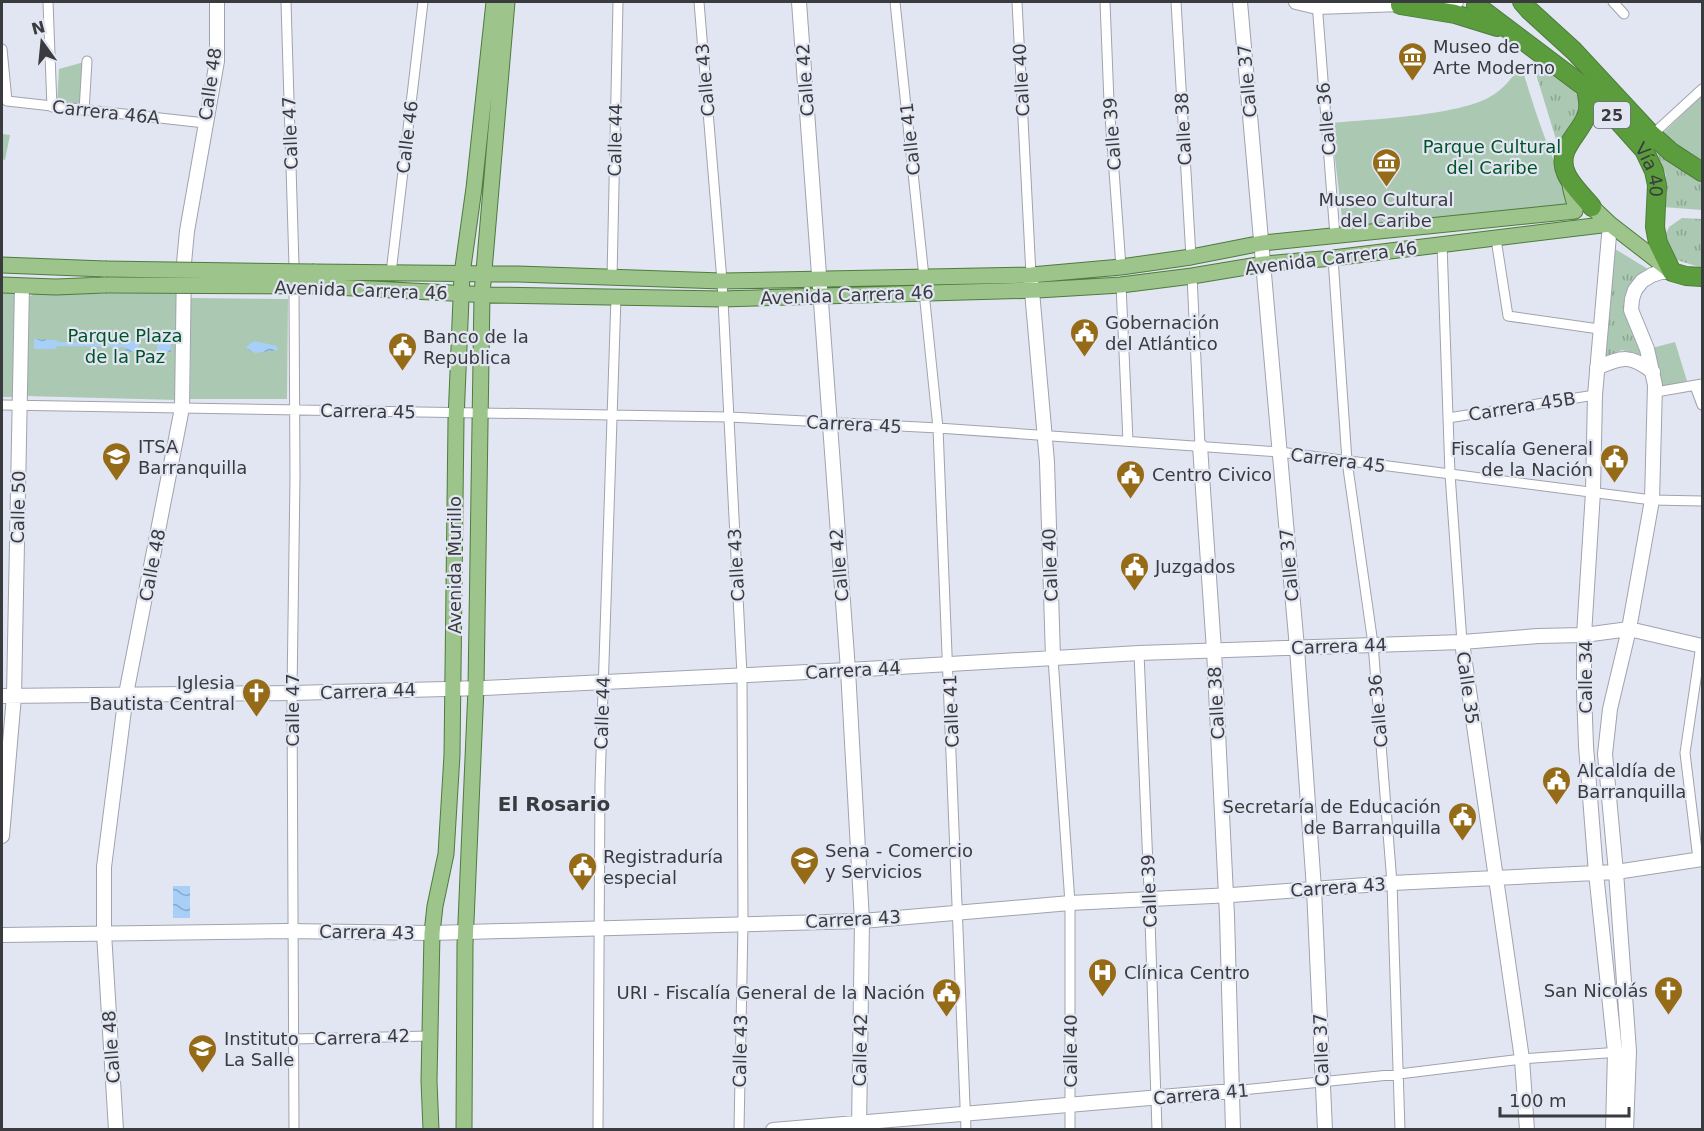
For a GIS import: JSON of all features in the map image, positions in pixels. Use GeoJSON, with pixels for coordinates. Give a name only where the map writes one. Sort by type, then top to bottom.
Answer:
{"type":"FeatureCollection","features":[{"type":"Feature","properties":{"kind":"highway","name":"25"},"geometry":{"type":"LineString","coordinates":[[1455,2],[1481,3]]}},
{"type":"Feature","properties":{"kind":"highway","name":"25"},"geometry":{"type":"LineString","coordinates":[[1522,2],[1574,51],[1652,135],[1671,152],[1702,172]]}},
{"type":"Feature","properties":{"kind":"highway","name":"Vía 40"},"geometry":{"type":"LineString","coordinates":[[1481,3],[1508,30],[1587,89],[1644,150],[1657,185],[1655,227],[1658,243],[1687,275]]}},
{"type":"Feature","properties":{"kind":"highway"},"geometry":{"type":"LineString","coordinates":[[1400,5],[1455,14],[1508,30]]}},
{"type":"Feature","properties":{"kind":"highway","name":"25"},"geometry":{"type":"LineString","coordinates":[[1587,89],[1587,115],[1564,152],[1564,168],[1570,180],[1592,207]]}},
{"type":"Feature","properties":{"kind":"highway","name":"25"},"geometry":{"type":"LineString","coordinates":[[1687,275],[1702,286]]}},
{"type":"Feature","properties":{"kind":"main road","name":"Avenida Murillo"},"geometry":{"type":"LineString","coordinates":[[431,1130],[432,933],[448,839],[453,688],[456,412],[462,274],[474,188],[494,2]]}},
{"type":"Feature","properties":{"kind":"main road","name":"Avenida Murillo"},"geometry":{"type":"LineString","coordinates":[[464,1130],[466,931],[476,688],[482,294],[507,2]]}},
{"type":"Feature","properties":{"kind":"main road","name":"Avenida Carrera 46"},"geometry":{"type":"LineString","coordinates":[[1031,282],[1191,257],[1262,243],[1575,211],[1569,188],[1570,180]]}},
{"type":"Feature","properties":{"kind":"main road","name":"25"},"geometry":{"type":"LineString","coordinates":[[1592,207],[1610,224],[1687,275]]}},
{"type":"Feature","properties":{"kind":"main road","name":"Avenida Carrera 46"},"geometry":{"type":"LineString","coordinates":[[2,265],[54,267],[105,277],[320,279],[391,273],[722,281],[821,287],[1031,282],[1121,285],[1264,264],[1333,258],[1610,224]]}},
{"type":"Feature","properties":{"kind":"main road","name":"Avenida Carrera 46"},"geometry":{"type":"LineString","coordinates":[[2,285],[56,287],[105,277]]}},
{"type":"Feature","properties":{"kind":"main road","name":"Avenida Carrera 46"},"geometry":{"type":"LineString","coordinates":[[320,279],[442,293],[722,299],[821,287]]}},
{"type":"Feature","properties":{"kind":"main road"},"geometry":{"type":"LineString","coordinates":[[442,293],[453,300],[460,313]]}},
{"type":"Feature","properties":{"kind":"street"},"geometry":{"type":"LineString","coordinates":[[48,2],[52,107]]}},
{"type":"Feature","properties":{"kind":"street","name":"Calle 48"},"geometry":{"type":"LineString","coordinates":[[116,1130],[104,933],[104,867],[126,694],[182,408],[184,263],[187,231],[217,61],[217,2]]}},
{"type":"Feature","properties":{"kind":"street","name":"Calle 47"},"geometry":{"type":"LineString","coordinates":[[286,2],[294,265]]}},
{"type":"Feature","properties":{"kind":"street","name":"Calle 46"},"geometry":{"type":"LineString","coordinates":[[391,273],[423,2]]}},
{"type":"Feature","properties":{"kind":"street","name":"Calle 44"},"geometry":{"type":"LineString","coordinates":[[612,278],[618,2]]}},
{"type":"Feature","properties":{"kind":"street","name":"Calle 43"},"geometry":{"type":"LineString","coordinates":[[699,2],[722,281],[742,675],[743,924],[739,1130]]}},
{"type":"Feature","properties":{"kind":"street","name":"Calle 42"},"geometry":{"type":"LineString","coordinates":[[799,2],[848,670],[862,921],[859,1126]]}},
{"type":"Feature","properties":{"kind":"street","name":"Calle 41"},"geometry":{"type":"LineString","coordinates":[[895,2],[938,428],[966,1130]]}},
{"type":"Feature","properties":{"kind":"street","name":"Calle 40"},"geometry":{"type":"LineString","coordinates":[[1017,2],[1031,282],[1045,436],[1053,658],[1070,903],[1070,1130]]}},
{"type":"Feature","properties":{"kind":"street","name":"Calle 39"},"geometry":{"type":"LineString","coordinates":[[1105,2],[1120,267]]}},
{"type":"Feature","properties":{"kind":"street","name":"Calle 38"},"geometry":{"type":"LineString","coordinates":[[1176,2],[1191,257]]}},
{"type":"Feature","properties":{"kind":"street","name":"Calle 37"},"geometry":{"type":"LineString","coordinates":[[1240,2],[1297,648],[1314,889],[1325,1130]]}},
{"type":"Feature","properties":{"kind":"street"},"geometry":{"type":"LineString","coordinates":[[1296,2],[1400,5],[1455,2]]}},
{"type":"Feature","properties":{"kind":"street"},"geometry":{"type":"LineString","coordinates":[[1613,2],[1624,14]]}},
{"type":"Feature","properties":{"kind":"street","name":"Calle 36"},"geometry":{"type":"LineString","coordinates":[[1317,4],[1335,236]]}},
{"type":"Feature","properties":{"kind":"street","name":"Carrera 46A"},"geometry":{"type":"LineString","coordinates":[[2,49],[7,101],[205,123]]}},
{"type":"Feature","properties":{"kind":"street"},"geometry":{"type":"LineString","coordinates":[[84,111],[87,61]]}},
{"type":"Feature","properties":{"kind":"street"},"geometry":{"type":"LineString","coordinates":[[1652,135],[1702,89]]}},
{"type":"Feature","properties":{"kind":"street","name":"Calle 34"},"geometry":{"type":"LineString","coordinates":[[1610,224],[1599,329],[1593,492],[1584,635],[1586,746],[1596,873],[1622,1052],[1613,1130]]}},
{"type":"Feature","properties":{"kind":"street"},"geometry":{"type":"LineString","coordinates":[[1496,238],[1508,316],[1599,329]]}},
{"type":"Feature","properties":{"kind":"street","name":"Calle 35"},"geometry":{"type":"LineString","coordinates":[[1442,244],[1450,474],[1462,642],[1522,1059],[1527,1130]]}},
{"type":"Feature","properties":{"kind":"street","name":"Calle 36"},"geometry":{"type":"LineString","coordinates":[[1333,258],[1347,461],[1373,644],[1392,883],[1400,1130]]}},
{"type":"Feature","properties":{"kind":"street"},"geometry":{"type":"LineString","coordinates":[[54,267],[87,262],[319,266],[320,279],[317,292],[105,290],[56,287]]}},
{"type":"Feature","properties":{"kind":"street","name":"Calle 34"},"geometry":{"type":"LineString","coordinates":[[1626,1130],[1616,872],[1605,754],[1610,709],[1629,629],[1652,500],[1656,392],[1647,349],[1631,310],[1635,290],[1652,274],[1661,272],[1687,275]]}},
{"type":"Feature","properties":{"kind":"street","name":"Calle 38"},"geometry":{"type":"LineString","coordinates":[[1192,276],[1226,895],[1233,1130]]}},
{"type":"Feature","properties":{"kind":"street"},"geometry":{"type":"LineString","coordinates":[[1121,285],[1128,441]]}},
{"type":"Feature","properties":{"kind":"street","name":"Calle 50"},"geometry":{"type":"LineString","coordinates":[[2,836],[20,405],[22,286]]}},
{"type":"Feature","properties":{"kind":"street","name":"Calle 47"},"geometry":{"type":"LineString","coordinates":[[294,291],[292,693],[294,1130]]}},
{"type":"Feature","properties":{"kind":"street","name":"Calle 44"},"geometry":{"type":"LineString","coordinates":[[598,1130],[602,681],[616,297]]}},
{"type":"Feature","properties":{"kind":"street"},"geometry":{"type":"LineString","coordinates":[[1597,368],[1626,358],[1638,361],[1653,372]]}},
{"type":"Feature","properties":{"kind":"street"},"geometry":{"type":"LineString","coordinates":[[1656,392],[1699,385],[1702,405]]}},
{"type":"Feature","properties":{"kind":"street","name":"Carrera 45B"},"geometry":{"type":"LineString","coordinates":[[1448,418],[1595,395]]}},
{"type":"Feature","properties":{"kind":"street","name":"Carrera 45"},"geometry":{"type":"LineString","coordinates":[[2,405],[729,417],[938,428],[1280,452],[1652,500],[1702,501]]}},
{"type":"Feature","properties":{"kind":"street","name":"Carrera 44"},"geometry":{"type":"LineString","coordinates":[[8,696],[292,693],[476,688],[1138,653],[1462,642],[1584,635],[1629,629],[1702,645]]}},
{"type":"Feature","properties":{"kind":"street"},"geometry":{"type":"LineString","coordinates":[[1700,859],[1685,753],[1702,645]]}},
{"type":"Feature","properties":{"kind":"street","name":"Calle 39"},"geometry":{"type":"LineString","coordinates":[[1138,653],[1157,1097],[1156,1130]]}},
{"type":"Feature","properties":{"kind":"street","name":"Carrera 43"},"geometry":{"type":"LineString","coordinates":[[2,934],[293,931],[432,933],[862,921],[1070,903],[1616,872],[1700,859]]}},
{"type":"Feature","properties":{"kind":"street","name":"Carrera 42"},"geometry":{"type":"LineString","coordinates":[[293,1039],[430,1035]]}},
{"type":"Feature","properties":{"kind":"street","name":"Carrera 41"},"geometry":{"type":"LineString","coordinates":[[773,1130],[859,1126],[966,1113],[1323,1082],[1522,1059],[1622,1052]]}},
{"type":"Feature","properties":{"kind":"green space"},"geometry":{"type":"Polygon","coordinates":[[[1532,61],[1571,88],[1581,102],[1582,109],[1579,118],[1558,146],[1532,61]]]}},
{"type":"Feature","properties":{"kind":"green space"},"geometry":{"type":"Polygon","coordinates":[[[84,62],[82,108],[57,105],[59,69],[84,62]]]}},
{"type":"Feature","properties":{"kind":"green space","name":"Parque Cultural del Caribe"},"geometry":{"type":"Polygon","coordinates":[[[1521,65],[1549,150],[1572,199],[1569,205],[1343,227],[1331,123],[1393,118],[1463,107],[1482,101],[1496,93],[1521,65]]]}},
{"type":"Feature","properties":{"kind":"green space"},"geometry":{"type":"Polygon","coordinates":[[[1702,96],[1702,160],[1687,153],[1663,133],[1702,96]]]}},
{"type":"Feature","properties":{"kind":"green space"},"geometry":{"type":"Polygon","coordinates":[[[2,134],[10,135],[5,160],[2,159],[2,134]]]}},
{"type":"Feature","properties":{"kind":"green space"},"geometry":{"type":"Polygon","coordinates":[[[1657,153],[1702,183],[1702,210],[1663,207],[1666,175],[1657,153]]]}},
{"type":"Feature","properties":{"kind":"green space"},"geometry":{"type":"Polygon","coordinates":[[[1682,218],[1702,219],[1702,268],[1674,259],[1664,238],[1669,227],[1682,218]]]}},
{"type":"Feature","properties":{"kind":"green space"},"geometry":{"type":"Polygon","coordinates":[[[1612,247],[1651,271],[1641,275],[1629,287],[1625,305],[1631,331],[1642,355],[1622,350],[1606,357],[1612,247]]]}},
{"type":"Feature","properties":{"kind":"green space","name":"Parque Plaza de la Paz"},"geometry":{"type":"Polygon","coordinates":[[[2,290],[18,295],[17,392],[12,397],[2,397],[2,290]]]}},
{"type":"Feature","properties":{"kind":"green space","name":"Parque Plaza de la Paz"},"geometry":{"type":"Polygon","coordinates":[[[178,293],[178,400],[25,396],[26,298],[34,294],[178,293]]]}},
{"type":"Feature","properties":{"kind":"green space","name":"Parque Plaza de la Paz"},"geometry":{"type":"Polygon","coordinates":[[[191,298],[288,299],[287,399],[190,399],[191,298]]]}},
{"type":"Feature","properties":{"kind":"green space"},"geometry":{"type":"Polygon","coordinates":[[[1675,342],[1687,381],[1662,387],[1652,348],[1675,342]]]}},
{"type":"Feature","properties":{"kind":"water"},"geometry":{"type":"Polygon","coordinates":[[[34,339],[125,344],[126,341],[139,341],[139,352],[126,352],[125,347],[57,346],[56,349],[34,349],[34,339]]]}},
{"type":"Feature","properties":{"kind":"water"},"geometry":{"type":"Polygon","coordinates":[[[254,341],[277,346],[278,350],[255,353],[247,349],[247,346],[254,341]]]}},
{"type":"Feature","properties":{"kind":"water"},"geometry":{"type":"Polygon","coordinates":[[[157,342],[171,342],[171,352],[157,352],[157,342]]]}},
{"type":"Feature","properties":{"kind":"water"},"geometry":{"type":"Polygon","coordinates":[[[173,886],[190,886],[190,918],[173,918],[173,886]]]}},
{"type":"Feature","properties":{"kind":"place","name":"Museo de Arte Moderno"},"geometry":{"type":"Point","coordinates":[1412,82]}},
{"type":"Feature","properties":{"kind":"place","name":"Museo Cultural del Caribe"},"geometry":{"type":"Point","coordinates":[1386,188]}},
{"type":"Feature","properties":{"kind":"place","name":"Gobernación del Atlántico"},"geometry":{"type":"Point","coordinates":[1084,358]}},
{"type":"Feature","properties":{"kind":"place","name":"Banco de la Republica"},"geometry":{"type":"Point","coordinates":[402,372]}},
{"type":"Feature","properties":{"kind":"place","name":"ITSA Barranquilla"},"geometry":{"type":"Point","coordinates":[117,482]}},
{"type":"Feature","properties":{"kind":"place","name":"Fiscalía General de la Nación"},"geometry":{"type":"Point","coordinates":[1614,484]}},
{"type":"Feature","properties":{"kind":"place","name":"Centro Civico"},"geometry":{"type":"Point","coordinates":[1131,500]}},
{"type":"Feature","properties":{"kind":"place","name":"Juzgados"},"geometry":{"type":"Point","coordinates":[1134,592]}},
{"type":"Feature","properties":{"kind":"place","name":"Iglesia Bautista Central"},"geometry":{"type":"Point","coordinates":[256,718]}},
{"type":"Feature","properties":{"kind":"place","name":"Alcaldía de Barranquilla"},"geometry":{"type":"Point","coordinates":[1556,806]}},
{"type":"Feature","properties":{"kind":"place","name":"Secretaría de Educación de Barranquilla"},"geometry":{"type":"Point","coordinates":[1462,842]}},
{"type":"Feature","properties":{"kind":"place","name":"Sena - Comercio y Servicios"},"geometry":{"type":"Point","coordinates":[804,886]}},
{"type":"Feature","properties":{"kind":"place","name":"Registraduría especial"},"geometry":{"type":"Point","coordinates":[582,892]}},
{"type":"Feature","properties":{"kind":"place","name":"Clínica Centro"},"geometry":{"type":"Point","coordinates":[1103,998]}},
{"type":"Feature","properties":{"kind":"place","name":"San Nicolás"},"geometry":{"type":"Point","coordinates":[1669,1016]}},
{"type":"Feature","properties":{"kind":"place","name":"URI - Fiscalía General de la Nación"},"geometry":{"type":"Point","coordinates":[946,1018]}},
{"type":"Feature","properties":{"kind":"place","name":"Instituto La Salle"},"geometry":{"type":"Point","coordinates":[203,1074]}},
{"type":"Feature","properties":{"kind":"district","name":"El Rosario"},"geometry":{"type":"Point","coordinates":[554,804]}}]}
